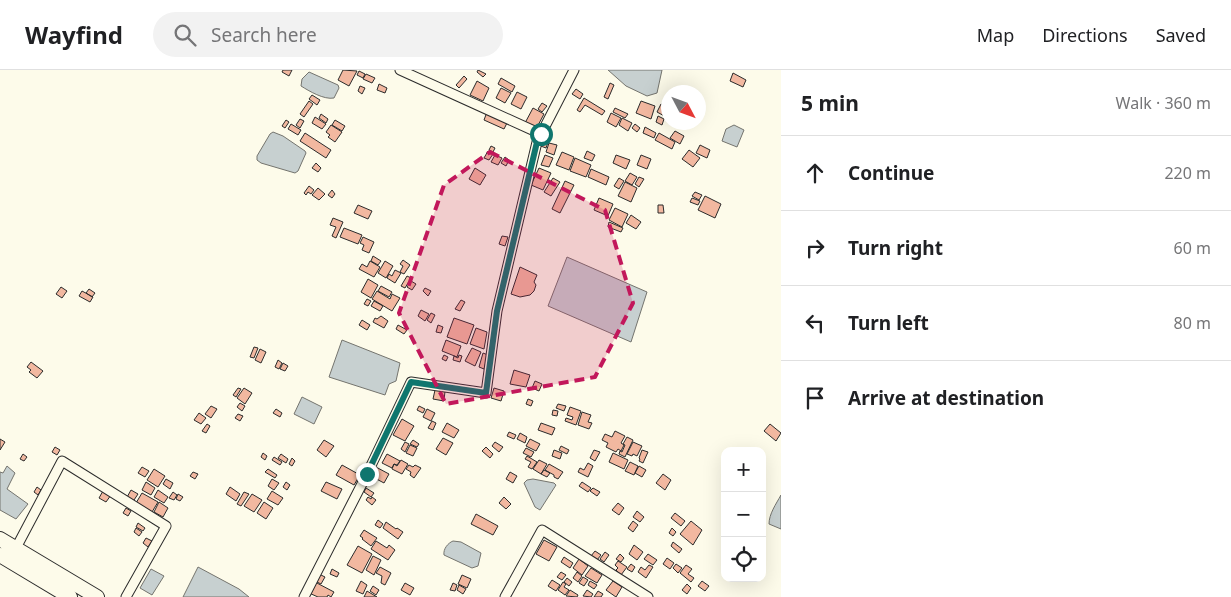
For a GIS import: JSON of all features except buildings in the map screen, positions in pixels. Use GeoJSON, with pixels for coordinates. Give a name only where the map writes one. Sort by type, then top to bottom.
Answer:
{"type":"FeatureCollection","features":[{"type":"Feature","properties":{"kind":"highway"},"geometry":{"type":"LineString","coordinates":[[0,539],[97,597]]}},
{"type":"Feature","properties":{"kind":"highway"},"geometry":{"type":"LineString","coordinates":[[0,555],[70,597]]}},
{"type":"Feature","properties":{"kind":"street"},"geometry":{"type":"LineString","coordinates":[[400,70],[541,134]]}},
{"type":"Feature","properties":{"kind":"street"},"geometry":{"type":"LineString","coordinates":[[304,597],[367,474],[411,382],[486,393],[497,311],[537,142],[574,70]]}},
{"type":"Feature","properties":{"kind":"street"},"geometry":{"type":"LineString","coordinates":[[16,548],[62,461],[166,526],[126,597]]}},
{"type":"Feature","properties":{"kind":"street"},"geometry":{"type":"LineString","coordinates":[[505,597],[542,530],[648,597]]}},
{"type":"Feature","properties":{"kind":"highlighted area"},"geometry":{"type":"Polygon","coordinates":[[[490,152],[605,210],[633,303],[595,377],[446,404],[399,313],[444,185],[490,152]]]}},
{"type":"Feature","properties":{"kind":"shaded area"},"geometry":{"type":"Polygon","coordinates":[[[608,70],[662,70],[657,93],[647,96],[626,86],[608,70]]]}},
{"type":"Feature","properties":{"kind":"shaded area"},"geometry":{"type":"Polygon","coordinates":[[[309,72],[338,85],[339,88],[334,98],[312,93],[301,86],[302,79],[309,72]]]}},
{"type":"Feature","properties":{"kind":"shaded area"},"geometry":{"type":"Polygon","coordinates":[[[734,125],[744,130],[737,147],[722,141],[726,129],[734,125]]]}},
{"type":"Feature","properties":{"kind":"shaded area"},"geometry":{"type":"Polygon","coordinates":[[[273,132],[283,136],[305,151],[306,153],[298,171],[295,173],[261,163],[257,160],[257,156],[273,132]]]}},
{"type":"Feature","properties":{"kind":"shaded area"},"geometry":{"type":"Polygon","coordinates":[[[567,257],[647,292],[631,342],[548,306],[567,257]]]}},
{"type":"Feature","properties":{"kind":"shaded area"},"geometry":{"type":"Polygon","coordinates":[[[342,340],[400,363],[396,381],[389,384],[385,395],[329,377],[342,340]]]}},
{"type":"Feature","properties":{"kind":"shaded area"},"geometry":{"type":"Polygon","coordinates":[[[302,397],[322,407],[314,424],[294,414],[302,397]]]}},
{"type":"Feature","properties":{"kind":"shaded area"},"geometry":{"type":"Polygon","coordinates":[[[7,466],[15,473],[7,489],[28,504],[16,519],[0,510],[0,472],[3,473],[7,466]]]}},
{"type":"Feature","properties":{"kind":"shaded area"},"geometry":{"type":"Polygon","coordinates":[[[533,479],[556,485],[540,510],[535,507],[524,483],[527,480],[533,479]]]}},
{"type":"Feature","properties":{"kind":"shaded area"},"geometry":{"type":"Polygon","coordinates":[[[781,495],[781,529],[769,524],[769,520],[781,495]]]}},
{"type":"Feature","properties":{"kind":"shaded area"},"geometry":{"type":"Polygon","coordinates":[[[453,541],[461,542],[481,553],[478,566],[472,568],[444,555],[446,546],[453,541]]]}},
{"type":"Feature","properties":{"kind":"shaded area"},"geometry":{"type":"Polygon","coordinates":[[[198,567],[239,589],[249,597],[183,597],[198,567]]]}},
{"type":"Feature","properties":{"kind":"shaded area"},"geometry":{"type":"Polygon","coordinates":[[[151,569],[164,576],[152,595],[140,588],[151,569]]]}},
{"type":"Feature","properties":{"kind":"route"},"geometry":{"type":"LineString","coordinates":[[367,474],[411,382],[486,393],[497,311],[537,142],[541,134]]}}]}
